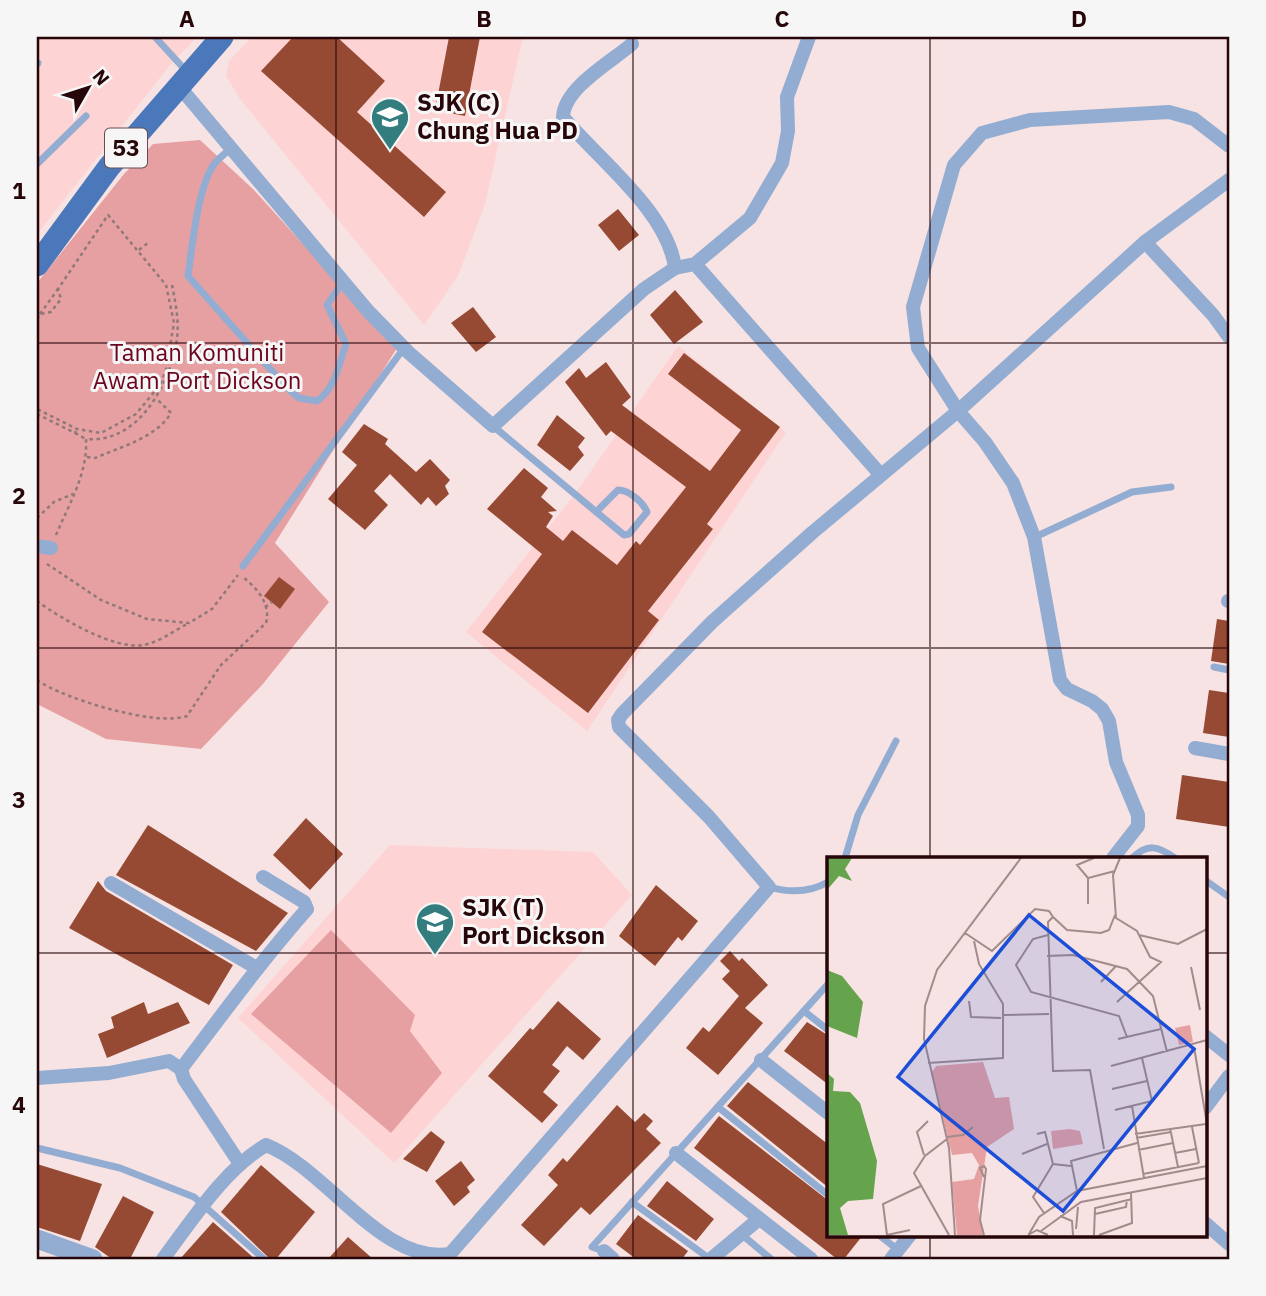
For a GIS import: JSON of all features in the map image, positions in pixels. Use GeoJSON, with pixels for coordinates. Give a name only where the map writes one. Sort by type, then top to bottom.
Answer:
{"type":"FeatureCollection","features":[{"type":"Feature","properties":{"kind":"main road","name":"53"},"geometry":{"type":"LineString","coordinates":[[37,265],[109,167],[222,37]]}},
{"type":"Feature","properties":{"kind":"street"},"geometry":{"type":"LineString","coordinates":[[183,79],[231,149],[343,282],[404,348],[493,426],[644,289],[675,268],[695,264],[750,218],[782,163],[788,131],[787,97],[809,37]]}},
{"type":"Feature","properties":{"kind":"street"},"geometry":{"type":"LineString","coordinates":[[632,44],[579,88],[563,106],[563,117],[657,219],[673,254],[675,268]]}},
{"type":"Feature","properties":{"kind":"street"},"geometry":{"type":"LineString","coordinates":[[1115,857],[1138,826],[1138,815],[1116,762],[1108,721],[1102,709],[1067,689],[1060,680],[1034,537],[1013,483],[985,442],[958,411],[918,348],[914,307],[954,165],[982,133],[1030,120],[1170,112],[1194,119],[1229,146]]}},
{"type":"Feature","properties":{"kind":"street"},"geometry":{"type":"LineString","coordinates":[[163,1259],[203,1206],[240,1164],[267,1145],[282,1151],[396,1243],[416,1254],[433,1258],[453,1257],[769,887],[709,817],[619,727],[618,720],[712,622],[880,474],[958,411],[1145,242],[1229,180]]}},
{"type":"Feature","properties":{"kind":"street"},"geometry":{"type":"LineString","coordinates":[[1145,242],[1213,315],[1229,337]]}},
{"type":"Feature","properties":{"kind":"street"},"geometry":{"type":"LineString","coordinates":[[695,264],[880,474]]}},
{"type":"Feature","properties":{"kind":"street"},"geometry":{"type":"LineString","coordinates":[[1195,748],[1229,754]]}},
{"type":"Feature","properties":{"kind":"street"},"geometry":{"type":"LineString","coordinates":[[181,1069],[213,1030],[255,968],[307,909],[304,902],[263,877]]}},
{"type":"Feature","properties":{"kind":"street"},"geometry":{"type":"LineString","coordinates":[[111,883],[255,968]]}},
{"type":"Feature","properties":{"kind":"street"},"geometry":{"type":"LineString","coordinates":[[1206,1037],[1229,1055]]}},
{"type":"Feature","properties":{"kind":"street"},"geometry":{"type":"LineString","coordinates":[[761,1060],[827,1112]]}},
{"type":"Feature","properties":{"kind":"street"},"geometry":{"type":"LineString","coordinates":[[37,1078],[109,1073],[169,1061],[181,1069],[184,1079],[240,1164]]}},
{"type":"Feature","properties":{"kind":"street"},"geometry":{"type":"LineString","coordinates":[[1206,1107],[1229,1076]]}},
{"type":"Feature","properties":{"kind":"street"},"geometry":{"type":"LineString","coordinates":[[676,1153],[811,1259]]}},
{"type":"Feature","properties":{"kind":"street"},"geometry":{"type":"LineString","coordinates":[[710,1259],[760,1219]]}},
{"type":"Feature","properties":{"kind":"street"},"geometry":{"type":"LineString","coordinates":[[1206,1224],[1229,1244]]}},
{"type":"Feature","properties":{"kind":"street"},"geometry":{"type":"LineString","coordinates":[[895,1255],[909,1236]]}},
{"type":"Feature","properties":{"kind":"street"},"geometry":{"type":"LineString","coordinates":[[37,1239],[93,1259]]}},
{"type":"Feature","properties":{"kind":"lane"},"geometry":{"type":"LineString","coordinates":[[155,37],[183,79]]}},
{"type":"Feature","properties":{"kind":"lane"},"geometry":{"type":"LineString","coordinates":[[37,164],[86,116]]}},
{"type":"Feature","properties":{"kind":"lane"},"geometry":{"type":"LineString","coordinates":[[231,149],[214,164],[208,177],[193,233],[188,276],[299,398],[317,401],[327,394],[336,373],[346,344],[341,328],[327,305],[343,282]]}},
{"type":"Feature","properties":{"kind":"lane"},"geometry":{"type":"LineString","coordinates":[[243,566],[404,348]]}},
{"type":"Feature","properties":{"kind":"lane"},"geometry":{"type":"LineString","coordinates":[[493,426],[596,512],[624,535],[629,534],[647,512],[645,506],[625,490],[618,490],[596,512]]}},
{"type":"Feature","properties":{"kind":"lane"},"geometry":{"type":"LineString","coordinates":[[1034,537],[1132,492],[1171,486]]}},
{"type":"Feature","properties":{"kind":"lane"},"geometry":{"type":"LineString","coordinates":[[1214,667],[1229,670]]}},
{"type":"Feature","properties":{"kind":"lane"},"geometry":{"type":"LineString","coordinates":[[846,857],[858,815],[897,741]]}},
{"type":"Feature","properties":{"kind":"lane"},"geometry":{"type":"LineString","coordinates":[[1134,857],[1143,848],[1159,847],[1172,857]]}},
{"type":"Feature","properties":{"kind":"lane"},"geometry":{"type":"LineString","coordinates":[[1206,881],[1229,897]]}},
{"type":"Feature","properties":{"kind":"lane"},"geometry":{"type":"LineString","coordinates":[[769,887],[789,892],[819,887],[827,883]]}},
{"type":"Feature","properties":{"kind":"lane"},"geometry":{"type":"LineString","coordinates":[[608,1255],[592,1247],[827,985]]}},
{"type":"Feature","properties":{"kind":"lane"},"geometry":{"type":"LineString","coordinates":[[804,1012],[827,1029]]}},
{"type":"Feature","properties":{"kind":"lane"},"geometry":{"type":"LineString","coordinates":[[718,1107],[827,1194]]}},
{"type":"Feature","properties":{"kind":"lane"},"geometry":{"type":"LineString","coordinates":[[37,1148],[150,1178],[194,1197],[264,1259]]}},
{"type":"Feature","properties":{"kind":"lane"},"geometry":{"type":"LineString","coordinates":[[632,1202],[710,1259]]}},
{"type":"Feature","properties":{"kind":"lane"},"geometry":{"type":"LineString","coordinates":[[741,1234],[771,1259]]}},
{"type":"Feature","properties":{"kind":"lane"},"geometry":{"type":"LineString","coordinates":[[880,1236],[895,1255]]}},
{"type":"Feature","properties":{"kind":"path"},"geometry":{"type":"LineString","coordinates":[[37,319],[108,215],[166,285],[174,323],[166,370],[160,385],[136,414],[101,433],[76,431]]}},
{"type":"Feature","properties":{"kind":"path"},"geometry":{"type":"LineString","coordinates":[[139,250],[149,242]]}},
{"type":"Feature","properties":{"kind":"path"},"geometry":{"type":"LineString","coordinates":[[37,411],[86,439],[100,440],[131,425],[166,384],[177,343],[177,312],[172,285]]}},
{"type":"Feature","properties":{"kind":"path"},"geometry":{"type":"LineString","coordinates":[[40,314],[51,312],[61,299],[58,289]]}},
{"type":"Feature","properties":{"kind":"path"},"geometry":{"type":"LineString","coordinates":[[87,457],[95,458],[143,438],[167,420],[171,413],[156,398]]}},
{"type":"Feature","properties":{"kind":"path"},"geometry":{"type":"LineString","coordinates":[[100,440],[101,433]]}},
{"type":"Feature","properties":{"kind":"path"},"geometry":{"type":"LineString","coordinates":[[86,439],[87,457],[73,494],[44,547],[41,560],[101,600],[147,619],[188,624]]}},
{"type":"Feature","properties":{"kind":"path"},"geometry":{"type":"LineString","coordinates":[[37,518],[54,502],[73,494]]}},
{"type":"Feature","properties":{"kind":"path"},"geometry":{"type":"LineString","coordinates":[[37,601],[60,618],[130,645],[145,645],[212,609],[238,575],[256,588],[263,598],[268,616],[266,623],[221,665],[187,716],[169,719],[114,710],[55,691],[37,680]]}},
{"type":"Feature","properties":{"kind":"path"},"geometry":{"type":"LineString","coordinates":[[265,607],[272,602]]}},
{"type":"Feature","properties":{"kind":"shaded area"},"geometry":{"type":"Polygon","coordinates":[[[37,37],[197,37],[170,65],[37,234],[37,37]]]}},
{"type":"Feature","properties":{"kind":"shaded area","name":"SJK (C) Chung Hua PD"},"geometry":{"type":"Polygon","coordinates":[[[252,37],[523,37],[485,204],[458,276],[424,325],[240,99],[226,76],[229,61],[252,37]]]}},
{"type":"Feature","properties":{"kind":"shaded area"},"geometry":{"type":"Polygon","coordinates":[[[678,346],[786,432],[587,731],[466,632],[575,494],[678,346]]]}},
{"type":"Feature","properties":{"kind":"shaded area","name":"SJK (T) Port Dickson"},"geometry":{"type":"Polygon","coordinates":[[[390,845],[593,852],[632,895],[394,1163],[238,1018],[390,845]]]}},
{"type":"Feature","properties":{"kind":"green space","name":"Taman Komuniti Awam Port Dickson"},"geometry":{"type":"Polygon","coordinates":[[[200,140],[254,190],[397,348],[275,543],[329,602],[262,685],[201,749],[106,739],[37,704],[37,283],[124,174],[153,144],[200,140]]]}},
{"type":"Feature","properties":{"kind":"green space"},"geometry":{"type":"Polygon","coordinates":[[[331,930],[415,1015],[410,1031],[442,1073],[391,1133],[251,1014],[331,930]]]}},
{"type":"Feature","properties":{"kind":"building"},"geometry":{"type":"Polygon","coordinates":[[[293,37],[337,37],[385,81],[357,112],[446,192],[424,217],[261,71],[293,37]]]}},
{"type":"Feature","properties":{"kind":"building"},"geometry":{"type":"Polygon","coordinates":[[[449,37],[480,37],[465,116],[435,110],[449,37]]]}},
{"type":"Feature","properties":{"kind":"building"},"geometry":{"type":"Polygon","coordinates":[[[618,209],[639,235],[619,251],[598,225],[618,209]]]}},
{"type":"Feature","properties":{"kind":"building"},"geometry":{"type":"Polygon","coordinates":[[[675,290],[703,322],[674,344],[650,315],[675,290]]]}},
{"type":"Feature","properties":{"kind":"building"},"geometry":{"type":"Polygon","coordinates":[[[473,307],[496,337],[476,352],[451,323],[473,307]]]}},
{"type":"Feature","properties":{"kind":"building"},"geometry":{"type":"Polygon","coordinates":[[[684,353],[780,427],[707,524],[713,529],[648,611],[659,620],[588,713],[482,632],[542,554],[487,509],[524,468],[548,488],[541,497],[557,511],[548,512],[553,516],[546,527],[563,541],[572,530],[617,565],[636,541],[640,545],[686,487],[611,431],[606,436],[565,382],[579,368],[586,378],[606,362],[631,397],[622,405],[710,471],[741,430],[668,374],[684,353]]]}},
{"type":"Feature","properties":{"kind":"building"},"geometry":{"type":"Polygon","coordinates":[[[557,415],[585,438],[578,447],[584,455],[570,471],[537,445],[557,415]]]}},
{"type":"Feature","properties":{"kind":"building"},"geometry":{"type":"Polygon","coordinates":[[[364,424],[388,439],[385,444],[416,472],[430,459],[450,480],[445,486],[449,494],[436,506],[428,497],[421,505],[390,474],[374,491],[388,505],[365,530],[328,499],[357,465],[342,452],[364,424]]]}},
{"type":"Feature","properties":{"kind":"building"},"geometry":{"type":"Polygon","coordinates":[[[279,577],[295,589],[280,609],[264,596],[279,577]]]}},
{"type":"Feature","properties":{"kind":"building"},"geometry":{"type":"Polygon","coordinates":[[[1217,619],[1229,621],[1229,664],[1211,661],[1217,619]]]}},
{"type":"Feature","properties":{"kind":"building"},"geometry":{"type":"Polygon","coordinates":[[[1209,690],[1229,693],[1229,737],[1203,733],[1209,690]]]}},
{"type":"Feature","properties":{"kind":"building"},"geometry":{"type":"Polygon","coordinates":[[[1182,775],[1229,782],[1229,827],[1176,819],[1182,775]]]}},
{"type":"Feature","properties":{"kind":"building"},"geometry":{"type":"Polygon","coordinates":[[[306,818],[343,854],[310,890],[273,855],[306,818]]]}},
{"type":"Feature","properties":{"kind":"building"},"geometry":{"type":"Polygon","coordinates":[[[148,825],[288,913],[256,951],[116,875],[148,825]]]}},
{"type":"Feature","properties":{"kind":"building"},"geometry":{"type":"Polygon","coordinates":[[[98,881],[106,891],[233,965],[209,1005],[69,928],[98,881]]]}},
{"type":"Feature","properties":{"kind":"building"},"geometry":{"type":"Polygon","coordinates":[[[656,885],[698,921],[682,941],[678,937],[655,966],[619,936],[656,885]]]}},
{"type":"Feature","properties":{"kind":"building"},"geometry":{"type":"Polygon","coordinates":[[[730,951],[739,961],[742,958],[768,985],[745,1008],[763,1023],[718,1075],[686,1048],[703,1027],[709,1032],[739,996],[722,979],[730,971],[720,961],[730,951]]]}},
{"type":"Feature","properties":{"kind":"building"},"geometry":{"type":"Polygon","coordinates":[[[558,1001],[601,1039],[583,1060],[567,1046],[552,1065],[560,1071],[543,1092],[558,1105],[542,1123],[488,1076],[558,1001]]]}},
{"type":"Feature","properties":{"kind":"building"},"geometry":{"type":"Polygon","coordinates":[[[144,1002],[148,1014],[178,1002],[190,1023],[107,1058],[98,1034],[114,1028],[111,1017],[144,1002]]]}},
{"type":"Feature","properties":{"kind":"building"},"geometry":{"type":"Polygon","coordinates":[[[807,1022],[827,1035],[827,1083],[784,1051],[807,1022]]]}},
{"type":"Feature","properties":{"kind":"building"},"geometry":{"type":"Polygon","coordinates":[[[748,1082],[827,1143],[827,1186],[727,1106],[748,1082]]]}},
{"type":"Feature","properties":{"kind":"building"},"geometry":{"type":"Polygon","coordinates":[[[617,1105],[635,1122],[644,1113],[653,1121],[646,1129],[661,1143],[590,1215],[581,1207],[544,1246],[521,1225],[558,1185],[548,1175],[563,1158],[567,1162],[617,1105]]]}},
{"type":"Feature","properties":{"kind":"building"},"geometry":{"type":"Polygon","coordinates":[[[719,1116],[827,1199],[827,1236],[862,1236],[844,1259],[837,1259],[694,1148],[719,1116]]]}},
{"type":"Feature","properties":{"kind":"building"},"geometry":{"type":"Polygon","coordinates":[[[431,1131],[445,1142],[427,1172],[403,1159],[431,1131]]]}},
{"type":"Feature","properties":{"kind":"building"},"geometry":{"type":"Polygon","coordinates":[[[461,1161],[475,1180],[467,1187],[470,1192],[454,1206],[435,1181],[461,1161]]]}},
{"type":"Feature","properties":{"kind":"building"},"geometry":{"type":"Polygon","coordinates":[[[37,1164],[102,1184],[80,1241],[37,1227],[37,1164]]]}},
{"type":"Feature","properties":{"kind":"building"},"geometry":{"type":"Polygon","coordinates":[[[261,1165],[315,1212],[276,1259],[270,1259],[221,1212],[261,1165]]]}},
{"type":"Feature","properties":{"kind":"building"},"geometry":{"type":"Polygon","coordinates":[[[667,1181],[714,1219],[696,1241],[647,1206],[667,1181]]]}},
{"type":"Feature","properties":{"kind":"building"},"geometry":{"type":"Polygon","coordinates":[[[123,1196],[154,1212],[130,1259],[112,1259],[95,1247],[123,1196]]]}},
{"type":"Feature","properties":{"kind":"building"},"geometry":{"type":"Polygon","coordinates":[[[638,1215],[688,1251],[682,1259],[636,1259],[616,1244],[638,1215]]]}},
{"type":"Feature","properties":{"kind":"building"},"geometry":{"type":"Polygon","coordinates":[[[213,1222],[255,1259],[180,1259],[213,1222]]]}},
{"type":"Feature","properties":{"kind":"building"},"geometry":{"type":"Polygon","coordinates":[[[348,1237],[373,1259],[328,1259],[348,1237]]]}},
{"type":"Feature","properties":{"kind":"place","name":"SJK (C) Chung Hua PD"},"geometry":{"type":"Point","coordinates":[390,151]}},
{"type":"Feature","properties":{"kind":"place","name":"SJK (T) Port Dickson"},"geometry":{"type":"Point","coordinates":[435,956]}}]}
